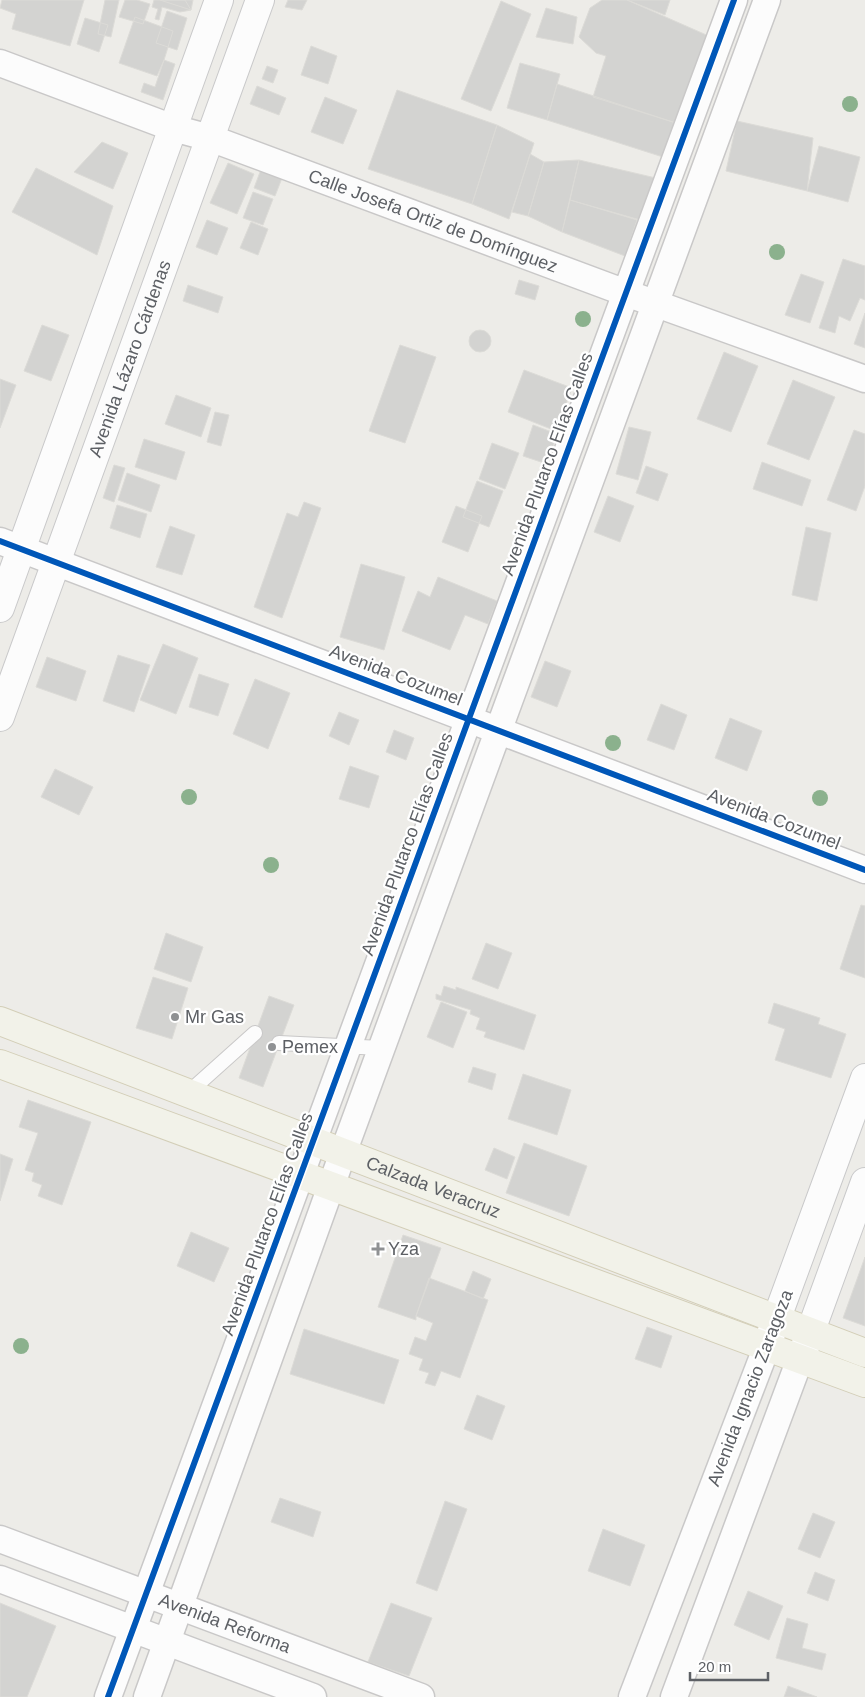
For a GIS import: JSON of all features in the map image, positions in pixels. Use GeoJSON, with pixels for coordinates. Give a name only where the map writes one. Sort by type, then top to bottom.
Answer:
{"type":"FeatureCollection","features":[{"type":"Feature","properties":{"kind":"main road"},"geometry":{"type":"LineString","coordinates":[[0,608],[11,545],[173,128],[219,0]]}},
{"type":"Feature","properties":{"kind":"main road","name":"Avenida Lázaro Cárdenas"},"geometry":{"type":"LineString","coordinates":[[0,717],[260,0]]}},
{"type":"Feature","properties":{"kind":"main road","name":"Calzada Veracruz"},"geometry":{"type":"LineString","coordinates":[[0,1021],[865,1353]]}},
{"type":"Feature","properties":{"kind":"main road","name":"Calzada Veracruz"},"geometry":{"type":"LineString","coordinates":[[0,1064],[865,1383]]}},
{"type":"Feature","properties":{"kind":"main road","name":"Avenida Ignacio Zaragoza"},"geometry":{"type":"LineString","coordinates":[[767,1346],[865,1078]]}},
{"type":"Feature","properties":{"kind":"main road","name":"Avenida Ignacio Zaragoza"},"geometry":{"type":"LineString","coordinates":[[800,1358],[865,1182]]}},
{"type":"Feature","properties":{"kind":"street","name":"Avenida Plutarco Elías Calles"},"geometry":{"type":"LineString","coordinates":[[108,1697],[734,0]]}},
{"type":"Feature","properties":{"kind":"street"},"geometry":{"type":"LineString","coordinates":[[148,1697],[166,1642],[181,1607],[381,1048],[767,0]]}},
{"type":"Feature","properties":{"kind":"street","name":"Calle Josefa Ortiz de Domínguez"},"geometry":{"type":"LineString","coordinates":[[0,63],[173,128],[210,138],[655,304],[865,379]]}},
{"type":"Feature","properties":{"kind":"street","name":"Avenida Cozumel"},"geometry":{"type":"LineString","coordinates":[[11,545],[865,870]]}},
{"type":"Feature","properties":{"kind":"street","name":"Avenida Ignacio Zaragoza"},"geometry":{"type":"LineString","coordinates":[[632,1697],[767,1346]]}},
{"type":"Feature","properties":{"kind":"street","name":"Avenida Ignacio Zaragoza"},"geometry":{"type":"LineString","coordinates":[[674,1697],[800,1358]]}},
{"type":"Feature","properties":{"kind":"street","name":"Avenida Reforma"},"geometry":{"type":"LineString","coordinates":[[0,1539],[421,1697]]}},
{"type":"Feature","properties":{"kind":"street"},"geometry":{"type":"LineString","coordinates":[[0,1579],[313,1697]]}},
{"type":"Feature","properties":{"kind":"lane"},"geometry":{"type":"LineString","coordinates":[[188,1093],[255,1034]]}},
{"type":"Feature","properties":{"kind":"lane"},"geometry":{"type":"LineString","coordinates":[[279,1043],[348,1048],[381,1048]]}},
{"type":"Feature","properties":{"kind":"building"},"geometry":{"type":"Polygon","coordinates":[[[2,0],[84,0],[70,46],[12,29],[16,14],[0,8],[2,0]]]}},
{"type":"Feature","properties":{"kind":"building"},"geometry":{"type":"Polygon","coordinates":[[[105,0],[119,0],[111,37],[98,34],[105,0]]]}},
{"type":"Feature","properties":{"kind":"building"},"geometry":{"type":"Polygon","coordinates":[[[125,0],[137,0],[150,4],[143,24],[119,17],[125,0]]]}},
{"type":"Feature","properties":{"kind":"building"},"geometry":{"type":"Polygon","coordinates":[[[154,0],[185,0],[191,10],[180,12],[162,7],[159,20],[155,19],[158,9],[152,7],[154,0]]]}},
{"type":"Feature","properties":{"kind":"building"},"geometry":{"type":"Polygon","coordinates":[[[160,0],[193,0],[191,10],[160,0]]]}},
{"type":"Feature","properties":{"kind":"building"},"geometry":{"type":"Polygon","coordinates":[[[288,0],[307,0],[302,10],[285,7],[288,0]]]}},
{"type":"Feature","properties":{"kind":"building"},"geometry":{"type":"Polygon","coordinates":[[[602,0],[627,0],[711,37],[679,124],[593,97],[606,56],[596,53],[579,37],[590,8],[602,0]]]}},
{"type":"Feature","properties":{"kind":"building"},"geometry":{"type":"Polygon","coordinates":[[[627,0],[670,0],[665,15],[627,0]]]}},
{"type":"Feature","properties":{"kind":"building"},"geometry":{"type":"Polygon","coordinates":[[[501,1],[531,14],[491,111],[461,99],[501,1]]]}},
{"type":"Feature","properties":{"kind":"building"},"geometry":{"type":"Polygon","coordinates":[[[546,8],[577,17],[573,44],[536,37],[546,8]]]}},
{"type":"Feature","properties":{"kind":"building"},"geometry":{"type":"Polygon","coordinates":[[[167,11],[187,18],[177,50],[156,43],[167,11]]]}},
{"type":"Feature","properties":{"kind":"building"},"geometry":{"type":"Polygon","coordinates":[[[135,17],[173,31],[157,76],[119,63],[135,17]]]}},
{"type":"Feature","properties":{"kind":"building"},"geometry":{"type":"Polygon","coordinates":[[[85,18],[108,25],[99,52],[77,44],[85,18]]]}},
{"type":"Feature","properties":{"kind":"building"},"geometry":{"type":"Polygon","coordinates":[[[311,46],[337,56],[328,84],[301,75],[311,46]]]}},
{"type":"Feature","properties":{"kind":"building"},"geometry":{"type":"Polygon","coordinates":[[[164,60],[175,64],[163,100],[141,92],[144,83],[155,87],[164,60]]]}},
{"type":"Feature","properties":{"kind":"building"},"geometry":{"type":"Polygon","coordinates":[[[520,63],[560,74],[547,120],[507,108],[520,63]]]}},
{"type":"Feature","properties":{"kind":"building"},"geometry":{"type":"Polygon","coordinates":[[[267,66],[278,70],[273,83],[262,79],[267,66]]]}},
{"type":"Feature","properties":{"kind":"building"},"geometry":{"type":"Polygon","coordinates":[[[557,84],[679,124],[663,157],[547,120],[557,84]]]}},
{"type":"Feature","properties":{"kind":"building"},"geometry":{"type":"Polygon","coordinates":[[[257,86],[286,98],[279,115],[250,104],[257,86]]]}},
{"type":"Feature","properties":{"kind":"building"},"geometry":{"type":"Polygon","coordinates":[[[397,90],[497,125],[472,204],[368,169],[397,90]]]}},
{"type":"Feature","properties":{"kind":"building"},"geometry":{"type":"Polygon","coordinates":[[[325,97],[357,110],[343,144],[311,132],[325,97]]]}},
{"type":"Feature","properties":{"kind":"building"},"geometry":{"type":"Polygon","coordinates":[[[737,121],[813,138],[807,191],[726,171],[737,121]]]}},
{"type":"Feature","properties":{"kind":"building"},"geometry":{"type":"Polygon","coordinates":[[[497,125],[534,143],[509,219],[472,204],[497,125]]]}},
{"type":"Feature","properties":{"kind":"building"},"geometry":{"type":"Polygon","coordinates":[[[102,142],[128,153],[113,189],[74,172],[102,142]]]}},
{"type":"Feature","properties":{"kind":"building"},"geometry":{"type":"Polygon","coordinates":[[[819,146],[860,157],[848,202],[807,191],[819,146]]]}},
{"type":"Feature","properties":{"kind":"building"},"geometry":{"type":"Polygon","coordinates":[[[530,154],[544,162],[528,216],[512,212],[530,154]]]}},
{"type":"Feature","properties":{"kind":"building"},"geometry":{"type":"Polygon","coordinates":[[[579,160],[660,179],[644,221],[570,200],[579,160]]]}},
{"type":"Feature","properties":{"kind":"building"},"geometry":{"type":"Polygon","coordinates":[[[579,160],[562,232],[528,216],[544,162],[579,160]]]}},
{"type":"Feature","properties":{"kind":"building"},"geometry":{"type":"Polygon","coordinates":[[[228,163],[254,174],[237,214],[210,203],[228,163]]]}},
{"type":"Feature","properties":{"kind":"building"},"geometry":{"type":"Polygon","coordinates":[[[263,164],[284,173],[275,196],[254,188],[263,164]]]}},
{"type":"Feature","properties":{"kind":"building"},"geometry":{"type":"Polygon","coordinates":[[[36,168],[113,206],[97,255],[12,212],[36,168]]]}},
{"type":"Feature","properties":{"kind":"building"},"geometry":{"type":"Polygon","coordinates":[[[253,192],[273,199],[263,225],[243,218],[253,192]]]}},
{"type":"Feature","properties":{"kind":"building"},"geometry":{"type":"Polygon","coordinates":[[[570,200],[637,220],[625,256],[562,232],[570,200]]]}},
{"type":"Feature","properties":{"kind":"building"},"geometry":{"type":"Polygon","coordinates":[[[207,220],[228,228],[217,255],[196,247],[207,220]]]}},
{"type":"Feature","properties":{"kind":"building"},"geometry":{"type":"Polygon","coordinates":[[[251,222],[268,229],[258,255],[240,248],[251,222]]]}},
{"type":"Feature","properties":{"kind":"building"},"geometry":{"type":"Polygon","coordinates":[[[843,259],[865,266],[865,300],[860,298],[850,321],[839,316],[835,333],[819,328],[843,259]]]}},
{"type":"Feature","properties":{"kind":"building"},"geometry":{"type":"Polygon","coordinates":[[[801,274],[824,282],[810,323],[785,315],[801,274]]]}},
{"type":"Feature","properties":{"kind":"building"},"geometry":{"type":"Polygon","coordinates":[[[519,280],[539,286],[535,300],[515,294],[519,280]]]}},
{"type":"Feature","properties":{"kind":"building"},"geometry":{"type":"Polygon","coordinates":[[[188,285],[223,297],[218,313],[183,301],[188,285]]]}},
{"type":"Feature","properties":{"kind":"building"},"geometry":{"type":"Polygon","coordinates":[[[865,313],[865,348],[854,344],[865,313]]]}},
{"type":"Feature","properties":{"kind":"building"},"geometry":{"type":"Polygon","coordinates":[[[42,325],[69,335],[51,381],[24,371],[42,325]]]}},
{"type":"Feature","properties":{"kind":"building"},"geometry":{"type":"Polygon","coordinates":[[[480,330],[488,333],[491,341],[488,349],[480,352],[472,349],[469,341],[472,333],[480,330]]]}},
{"type":"Feature","properties":{"kind":"building"},"geometry":{"type":"Polygon","coordinates":[[[400,345],[436,357],[405,443],[369,431],[400,345]]]}},
{"type":"Feature","properties":{"kind":"building"},"geometry":{"type":"Polygon","coordinates":[[[724,352],[758,366],[731,432],[697,419],[724,352]]]}},
{"type":"Feature","properties":{"kind":"building"},"geometry":{"type":"Polygon","coordinates":[[[524,370],[572,388],[556,431],[508,412],[524,370]]]}},
{"type":"Feature","properties":{"kind":"building"},"geometry":{"type":"Polygon","coordinates":[[[0,379],[16,385],[0,428],[0,379]]]}},
{"type":"Feature","properties":{"kind":"building"},"geometry":{"type":"Polygon","coordinates":[[[793,380],[835,397],[809,460],[767,444],[793,380]]]}},
{"type":"Feature","properties":{"kind":"building"},"geometry":{"type":"Polygon","coordinates":[[[176,395],[211,408],[201,437],[165,424],[176,395]]]}},
{"type":"Feature","properties":{"kind":"building"},"geometry":{"type":"Polygon","coordinates":[[[215,412],[229,415],[221,446],[207,442],[215,412]]]}},
{"type":"Feature","properties":{"kind":"building"},"geometry":{"type":"Polygon","coordinates":[[[533,425],[557,434],[547,464],[523,456],[533,425]]]}},
{"type":"Feature","properties":{"kind":"building"},"geometry":{"type":"Polygon","coordinates":[[[629,427],[651,432],[638,480],[616,474],[629,427]]]}},
{"type":"Feature","properties":{"kind":"building"},"geometry":{"type":"Polygon","coordinates":[[[854,430],[865,434],[865,486],[856,511],[827,500],[854,430]]]}},
{"type":"Feature","properties":{"kind":"building"},"geometry":{"type":"Polygon","coordinates":[[[144,439],[185,452],[176,480],[135,467],[144,439]]]}},
{"type":"Feature","properties":{"kind":"building"},"geometry":{"type":"Polygon","coordinates":[[[492,443],[519,453],[505,489],[479,479],[492,443]]]}},
{"type":"Feature","properties":{"kind":"building"},"geometry":{"type":"Polygon","coordinates":[[[762,462],[811,480],[802,506],[753,489],[762,462]]]}},
{"type":"Feature","properties":{"kind":"building"},"geometry":{"type":"Polygon","coordinates":[[[114,465],[125,468],[114,502],[103,498],[114,465]]]}},
{"type":"Feature","properties":{"kind":"building"},"geometry":{"type":"Polygon","coordinates":[[[646,466],[668,474],[658,501],[636,493],[646,466]]]}},
{"type":"Feature","properties":{"kind":"building"},"geometry":{"type":"Polygon","coordinates":[[[127,473],[160,485],[151,512],[118,500],[127,473]]]}},
{"type":"Feature","properties":{"kind":"building"},"geometry":{"type":"Polygon","coordinates":[[[477,481],[503,491],[489,527],[463,517],[477,481]]]}},
{"type":"Feature","properties":{"kind":"building"},"geometry":{"type":"Polygon","coordinates":[[[608,496],[634,506],[620,542],[594,532],[608,496]]]}},
{"type":"Feature","properties":{"kind":"building"},"geometry":{"type":"Polygon","coordinates":[[[304,502],[321,508],[282,618],[254,607],[287,513],[298,517],[304,502]]]}},
{"type":"Feature","properties":{"kind":"building"},"geometry":{"type":"Polygon","coordinates":[[[117,505],[147,514],[140,538],[110,528],[117,505]]]}},
{"type":"Feature","properties":{"kind":"building"},"geometry":{"type":"Polygon","coordinates":[[[456,506],[482,516],[468,552],[442,542],[456,506]]]}},
{"type":"Feature","properties":{"kind":"building"},"geometry":{"type":"Polygon","coordinates":[[[170,526],[195,535],[182,575],[156,567],[170,526]]]}},
{"type":"Feature","properties":{"kind":"building"},"geometry":{"type":"Polygon","coordinates":[[[806,527],[831,533],[817,601],[792,595],[806,527]]]}},
{"type":"Feature","properties":{"kind":"building"},"geometry":{"type":"Polygon","coordinates":[[[361,564],[405,577],[384,650],[340,637],[361,564]]]}},
{"type":"Feature","properties":{"kind":"building"},"geometry":{"type":"Polygon","coordinates":[[[438,577],[497,601],[488,624],[465,615],[450,650],[402,631],[418,591],[430,597],[438,577]]]}},
{"type":"Feature","properties":{"kind":"building"},"geometry":{"type":"Polygon","coordinates":[[[163,644],[198,658],[176,714],[140,700],[163,644]]]}},
{"type":"Feature","properties":{"kind":"building"},"geometry":{"type":"Polygon","coordinates":[[[118,655],[150,665],[134,712],[103,701],[118,655]]]}},
{"type":"Feature","properties":{"kind":"building"},"geometry":{"type":"Polygon","coordinates":[[[47,657],[86,671],[76,701],[36,687],[47,657]]]}},
{"type":"Feature","properties":{"kind":"building"},"geometry":{"type":"Polygon","coordinates":[[[545,661],[571,671],[557,707],[531,697],[545,661]]]}},
{"type":"Feature","properties":{"kind":"building"},"geometry":{"type":"Polygon","coordinates":[[[199,674],[229,684],[218,716],[189,707],[199,674]]]}},
{"type":"Feature","properties":{"kind":"building"},"geometry":{"type":"Polygon","coordinates":[[[255,679],[290,693],[268,749],[233,734],[255,679]]]}},
{"type":"Feature","properties":{"kind":"building"},"geometry":{"type":"Polygon","coordinates":[[[661,704],[687,715],[674,750],[647,740],[661,704]]]}},
{"type":"Feature","properties":{"kind":"building"},"geometry":{"type":"Polygon","coordinates":[[[339,712],[359,720],[349,745],[329,736],[339,712]]]}},
{"type":"Feature","properties":{"kind":"building"},"geometry":{"type":"Polygon","coordinates":[[[730,718],[762,731],[747,771],[715,758],[730,718]]]}},
{"type":"Feature","properties":{"kind":"building"},"geometry":{"type":"Polygon","coordinates":[[[394,730],[414,738],[406,760],[386,752],[394,730]]]}},
{"type":"Feature","properties":{"kind":"building"},"geometry":{"type":"Polygon","coordinates":[[[350,766],[379,776],[369,808],[339,799],[350,766]]]}},
{"type":"Feature","properties":{"kind":"building"},"geometry":{"type":"Polygon","coordinates":[[[55,769],[93,787],[79,815],[41,797],[55,769]]]}},
{"type":"Feature","properties":{"kind":"building"},"geometry":{"type":"Polygon","coordinates":[[[861,905],[865,906],[865,978],[840,969],[861,905]]]}},
{"type":"Feature","properties":{"kind":"building"},"geometry":{"type":"Polygon","coordinates":[[[166,933],[203,947],[191,982],[154,969],[166,933]]]}},
{"type":"Feature","properties":{"kind":"building"},"geometry":{"type":"Polygon","coordinates":[[[486,943],[512,953],[498,989],[472,979],[486,943]]]}},
{"type":"Feature","properties":{"kind":"building"},"geometry":{"type":"Polygon","coordinates":[[[153,977],[188,988],[172,1039],[136,1028],[153,977]]]}},
{"type":"Feature","properties":{"kind":"building"},"geometry":{"type":"Polygon","coordinates":[[[444,986],[456,990],[456,987],[536,1015],[524,1050],[484,1037],[486,1032],[476,1029],[480,1018],[470,1014],[471,1010],[436,999],[436,994],[441,996],[444,986]]]}},
{"type":"Feature","properties":{"kind":"building"},"geometry":{"type":"Polygon","coordinates":[[[269,996],[294,1005],[263,1087],[239,1078],[269,996]]]}},
{"type":"Feature","properties":{"kind":"building"},"geometry":{"type":"Polygon","coordinates":[[[441,1002],[467,1012],[453,1048],[427,1037],[441,1002]]]}},
{"type":"Feature","properties":{"kind":"building"},"geometry":{"type":"Polygon","coordinates":[[[774,1003],[820,1018],[818,1024],[846,1034],[831,1078],[775,1060],[785,1029],[768,1023],[774,1003]]]}},
{"type":"Feature","properties":{"kind":"building"},"geometry":{"type":"Polygon","coordinates":[[[473,1067],[496,1074],[492,1090],[468,1082],[473,1067]]]}},
{"type":"Feature","properties":{"kind":"building"},"geometry":{"type":"Polygon","coordinates":[[[523,1074],[571,1090],[557,1135],[508,1119],[523,1074]]]}},
{"type":"Feature","properties":{"kind":"building"},"geometry":{"type":"Polygon","coordinates":[[[28,1100],[91,1122],[62,1205],[38,1196],[42,1185],[32,1181],[34,1173],[25,1170],[38,1133],[19,1127],[28,1100]]]}},
{"type":"Feature","properties":{"kind":"building"},"geometry":{"type":"Polygon","coordinates":[[[524,1143],[587,1166],[569,1216],[506,1193],[524,1143]]]}},
{"type":"Feature","properties":{"kind":"building"},"geometry":{"type":"Polygon","coordinates":[[[494,1148],[515,1157],[507,1179],[485,1170],[494,1148]]]}},
{"type":"Feature","properties":{"kind":"building"},"geometry":{"type":"Polygon","coordinates":[[[0,1154],[13,1159],[0,1201],[0,1154]]]}},
{"type":"Feature","properties":{"kind":"building"},"geometry":{"type":"Polygon","coordinates":[[[191,1232],[229,1248],[214,1282],[177,1266],[191,1232]]]}},
{"type":"Feature","properties":{"kind":"building"},"geometry":{"type":"Polygon","coordinates":[[[403,1235],[441,1248],[416,1320],[378,1307],[403,1235]]]}},
{"type":"Feature","properties":{"kind":"building"},"geometry":{"type":"Polygon","coordinates":[[[865,1257],[865,1326],[843,1318],[865,1257]]]}},
{"type":"Feature","properties":{"kind":"building"},"geometry":{"type":"Polygon","coordinates":[[[473,1271],[491,1279],[483,1299],[465,1291],[473,1271]]]}},
{"type":"Feature","properties":{"kind":"building"},"geometry":{"type":"Polygon","coordinates":[[[429,1278],[488,1300],[460,1378],[441,1371],[435,1386],[425,1383],[429,1373],[419,1370],[423,1359],[409,1354],[415,1337],[426,1341],[433,1323],[416,1316],[429,1278]]]}},
{"type":"Feature","properties":{"kind":"building"},"geometry":{"type":"Polygon","coordinates":[[[647,1327],[672,1336],[661,1368],[635,1359],[647,1327]]]}},
{"type":"Feature","properties":{"kind":"building"},"geometry":{"type":"Polygon","coordinates":[[[304,1329],[399,1360],[384,1404],[290,1374],[304,1329]]]}},
{"type":"Feature","properties":{"kind":"building"},"geometry":{"type":"Polygon","coordinates":[[[477,1395],[505,1406],[492,1440],[464,1429],[477,1395]]]}},
{"type":"Feature","properties":{"kind":"building"},"geometry":{"type":"Polygon","coordinates":[[[280,1498],[321,1512],[313,1537],[271,1522],[280,1498]]]}},
{"type":"Feature","properties":{"kind":"building"},"geometry":{"type":"Polygon","coordinates":[[[445,1501],[467,1509],[437,1591],[416,1583],[445,1501]]]}},
{"type":"Feature","properties":{"kind":"building"},"geometry":{"type":"Polygon","coordinates":[[[813,1513],[835,1522],[820,1558],[798,1549],[813,1513]]]}},
{"type":"Feature","properties":{"kind":"building"},"geometry":{"type":"Polygon","coordinates":[[[603,1529],[645,1545],[630,1586],[588,1571],[603,1529]]]}},
{"type":"Feature","properties":{"kind":"building"},"geometry":{"type":"Polygon","coordinates":[[[815,1572],[835,1580],[828,1601],[807,1593],[815,1572]]]}},
{"type":"Feature","properties":{"kind":"building"},"geometry":{"type":"Polygon","coordinates":[[[748,1591],[783,1606],[769,1640],[734,1625],[748,1591]]]}},
{"type":"Feature","properties":{"kind":"building"},"geometry":{"type":"Polygon","coordinates":[[[0,1603],[56,1626],[27,1697],[0,1697],[0,1603]]]}},
{"type":"Feature","properties":{"kind":"building"},"geometry":{"type":"Polygon","coordinates":[[[391,1603],[432,1618],[409,1676],[368,1662],[391,1603]]]}},
{"type":"Feature","properties":{"kind":"building"},"geometry":{"type":"Polygon","coordinates":[[[787,1618],[808,1624],[802,1648],[826,1654],[822,1670],[776,1658],[787,1618]]]}},
{"type":"Feature","properties":{"kind":"building"},"geometry":{"type":"Polygon","coordinates":[[[788,1686],[817,1697],[784,1697],[788,1686]]]}},
{"type":"Feature","properties":{"kind":"cycle path"},"geometry":{"type":"LineString","coordinates":[[108,1697],[734,0]]}},
{"type":"Feature","properties":{"kind":"cycle path"},"geometry":{"type":"LineString","coordinates":[[0,541],[865,870]]}},
{"type":"Feature","properties":{"kind":"place","name":"Mr Gas"},"geometry":{"type":"Point","coordinates":[175,1017]}},
{"type":"Feature","properties":{"kind":"place","name":"Pemex"},"geometry":{"type":"Point","coordinates":[272,1047]}},
{"type":"Feature","properties":{"kind":"place","name":"Yza"},"geometry":{"type":"Point","coordinates":[378,1249]}}]}
